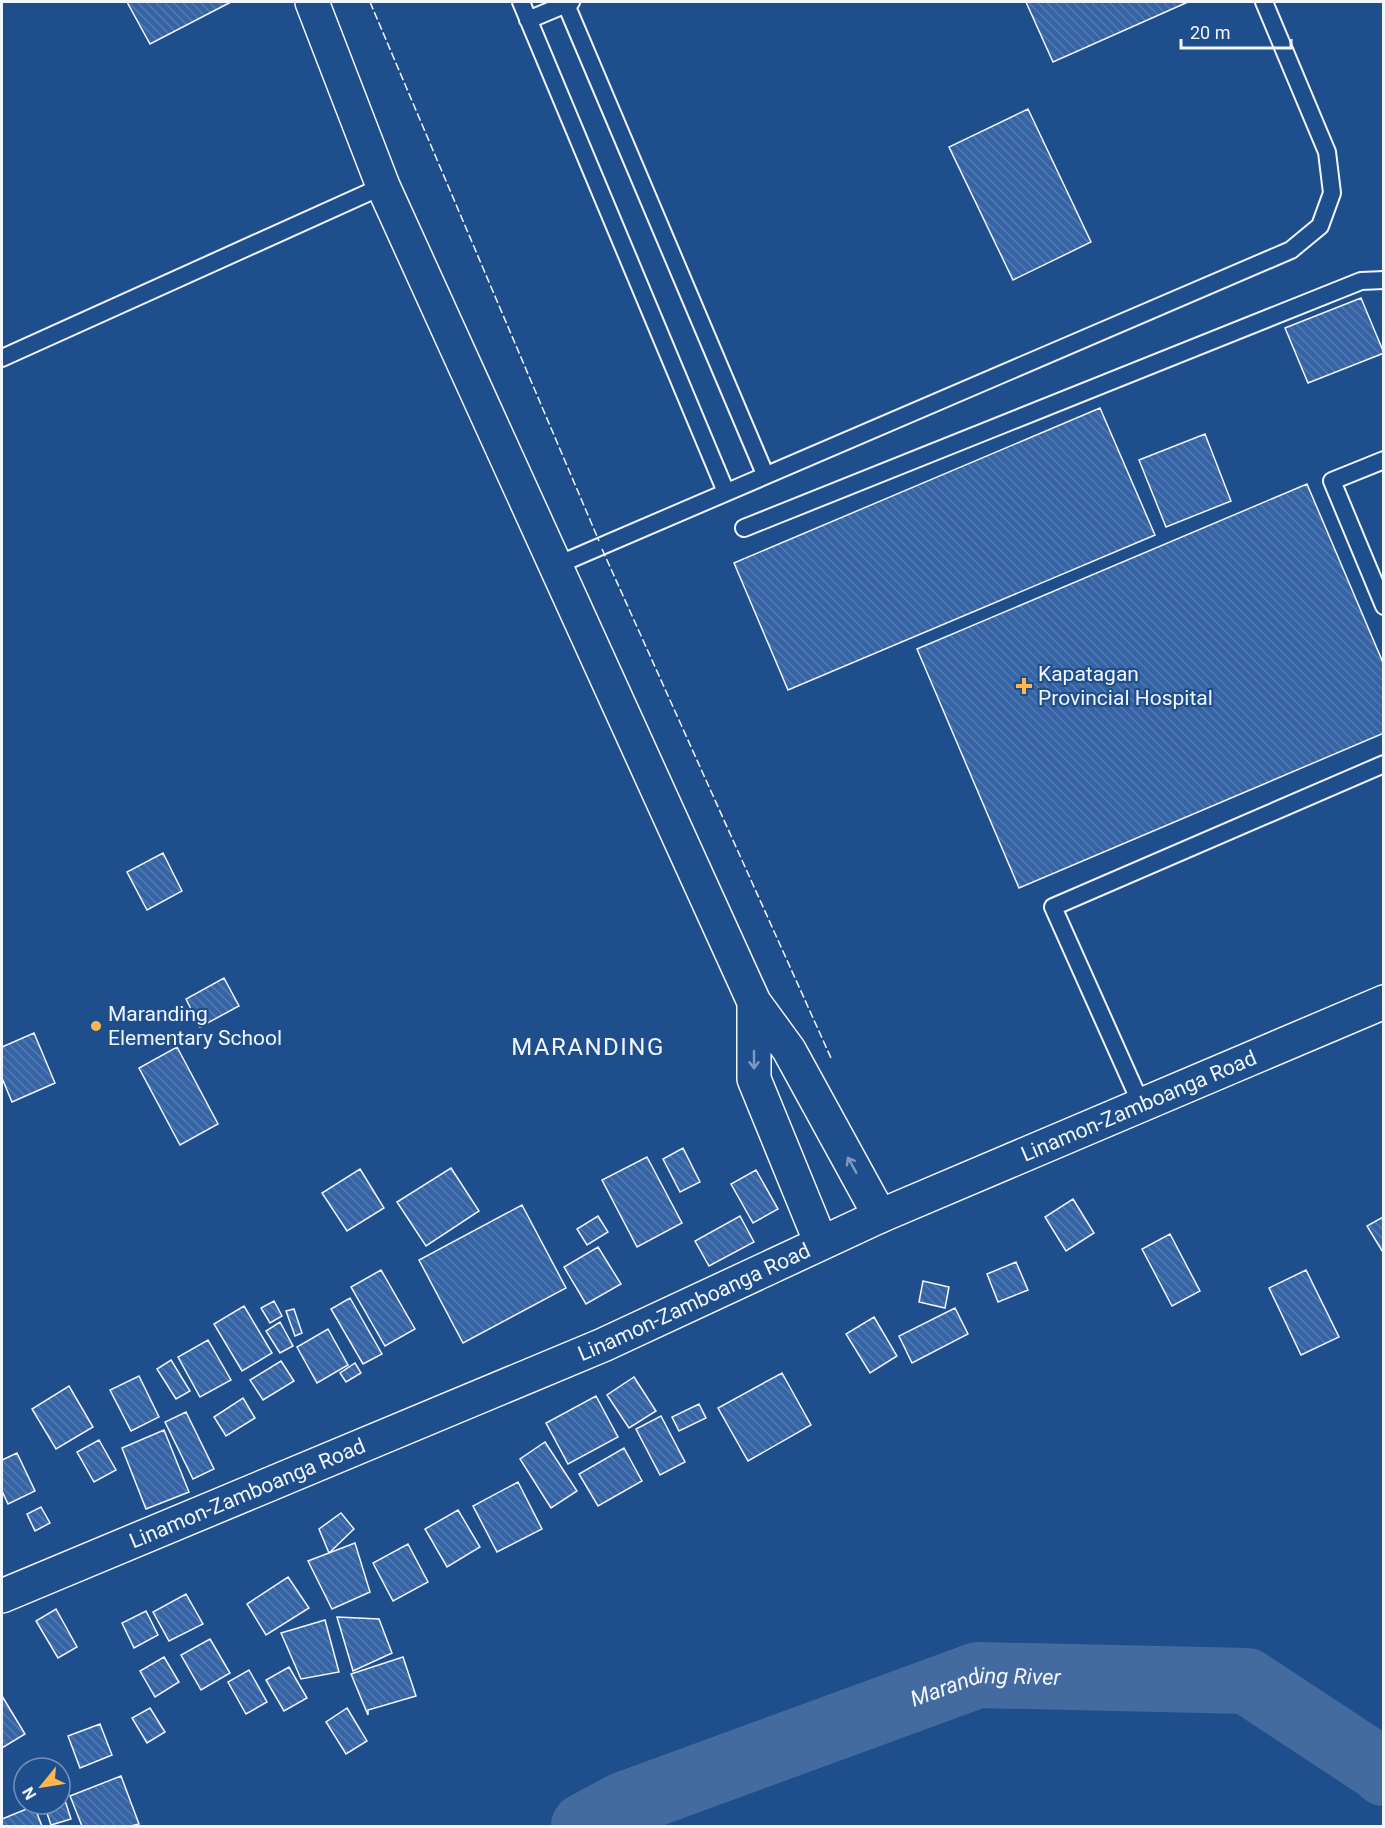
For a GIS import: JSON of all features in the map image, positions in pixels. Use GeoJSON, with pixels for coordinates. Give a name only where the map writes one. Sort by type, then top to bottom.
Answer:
{"type":"FeatureCollection","features":[{"type":"Feature","properties":{"kind":"main road"},"geometry":{"type":"LineString","coordinates":[[312,2],[383,186],[754,1002],[789,1050],[880,1216]]}},
{"type":"Feature","properties":{"kind":"main road"},"geometry":{"type":"LineString","coordinates":[[754,1002],[754,1079],[821,1244]]}},
{"type":"Feature","properties":{"kind":"main road","name":"Linamon-Zamboanga Road"},"geometry":{"type":"LineString","coordinates":[[2,1596],[603,1345],[880,1216],[1383,1002]]}},
{"type":"Feature","properties":{"kind":"lane"},"geometry":{"type":"LineString","coordinates":[[521,2],[726,492]]}},
{"type":"Feature","properties":{"kind":"lane"},"geometry":{"type":"LineString","coordinates":[[528,20],[568,2],[765,474]]}},
{"type":"Feature","properties":{"kind":"lane"},"geometry":{"type":"LineString","coordinates":[[555,566],[765,474],[1292,250],[1320,226],[1332,193],[1327,152],[1264,2]]}},
{"type":"Feature","properties":{"kind":"lane"},"geometry":{"type":"LineString","coordinates":[[2,358],[383,186]]}},
{"type":"Feature","properties":{"kind":"lane"},"geometry":{"type":"LineString","coordinates":[[744,528],[1361,281],[1383,280]]}},
{"type":"Feature","properties":{"kind":"lane"},"geometry":{"type":"LineString","coordinates":[[1383,460],[1332,481],[1383,606]]}},
{"type":"Feature","properties":{"kind":"lane"},"geometry":{"type":"LineString","coordinates":[[1142,1106],[1053,907],[1383,764]]}},
{"type":"Feature","properties":{"kind":"building"},"geometry":{"type":"Polygon","coordinates":[[[127,2],[231,2],[150,44],[127,2]]]}},
{"type":"Feature","properties":{"kind":"building"},"geometry":{"type":"Polygon","coordinates":[[[1026,2],[1188,2],[1053,62],[1026,2]]]}},
{"type":"Feature","properties":{"kind":"building"},"geometry":{"type":"Polygon","coordinates":[[[1028,109],[1091,242],[1013,280],[949,147],[1028,109]]]}},
{"type":"Feature","properties":{"kind":"building"},"geometry":{"type":"Polygon","coordinates":[[[1361,298],[1384,353],[1308,383],[1285,328],[1361,298]]]}},
{"type":"Feature","properties":{"kind":"building"},"geometry":{"type":"Polygon","coordinates":[[[1100,408],[1155,535],[788,690],[734,563],[1100,408]]]}},
{"type":"Feature","properties":{"kind":"building"},"geometry":{"type":"Polygon","coordinates":[[[1205,434],[1231,501],[1166,527],[1139,460],[1205,434]]]}},
{"type":"Feature","properties":{"kind":"building"},"geometry":{"type":"Polygon","coordinates":[[[1307,484],[1384,665],[1384,733],[1019,888],[917,649],[1307,484]]]}},
{"type":"Feature","properties":{"kind":"building"},"geometry":{"type":"Polygon","coordinates":[[[163,853],[182,891],[147,910],[127,872],[163,853]]]}},
{"type":"Feature","properties":{"kind":"building"},"geometry":{"type":"Polygon","coordinates":[[[224,978],[239,1006],[200,1027],[186,999],[224,978]]]}},
{"type":"Feature","properties":{"kind":"building"},"geometry":{"type":"Polygon","coordinates":[[[34,1033],[55,1083],[12,1102],[2,1078],[2,1047],[34,1033]]]}},
{"type":"Feature","properties":{"kind":"building"},"geometry":{"type":"Polygon","coordinates":[[[177,1047],[218,1124],[180,1145],[139,1068],[177,1047]]]}},
{"type":"Feature","properties":{"kind":"building"},"geometry":{"type":"Polygon","coordinates":[[[683,1148],[700,1182],[680,1192],[663,1159],[683,1148]]]}},
{"type":"Feature","properties":{"kind":"building"},"geometry":{"type":"Polygon","coordinates":[[[647,1157],[682,1223],[637,1247],[602,1180],[647,1157]]]}},
{"type":"Feature","properties":{"kind":"building"},"geometry":{"type":"Polygon","coordinates":[[[451,1168],[479,1211],[426,1246],[397,1202],[451,1168]]]}},
{"type":"Feature","properties":{"kind":"building"},"geometry":{"type":"Polygon","coordinates":[[[360,1169],[384,1208],[347,1231],[322,1193],[360,1169]]]}},
{"type":"Feature","properties":{"kind":"building"},"geometry":{"type":"Polygon","coordinates":[[[756,1170],[778,1209],[753,1223],[731,1184],[756,1170]]]}},
{"type":"Feature","properties":{"kind":"building"},"geometry":{"type":"Polygon","coordinates":[[[1073,1199],[1094,1233],[1066,1251],[1045,1217],[1073,1199]]]}},
{"type":"Feature","properties":{"kind":"building"},"geometry":{"type":"Polygon","coordinates":[[[522,1205],[566,1288],[463,1343],[419,1260],[522,1205]]]}},
{"type":"Feature","properties":{"kind":"building"},"geometry":{"type":"Polygon","coordinates":[[[598,1216],[608,1232],[587,1245],[577,1229],[598,1216]]]}},
{"type":"Feature","properties":{"kind":"building"},"geometry":{"type":"Polygon","coordinates":[[[740,1216],[754,1242],[709,1266],[695,1241],[740,1216]]]}},
{"type":"Feature","properties":{"kind":"building"},"geometry":{"type":"Polygon","coordinates":[[[1383,1217],[1384,1219],[1384,1254],[1367,1226],[1383,1217]]]}},
{"type":"Feature","properties":{"kind":"building"},"geometry":{"type":"Polygon","coordinates":[[[1170,1234],[1200,1291],[1172,1306],[1142,1249],[1170,1234]]]}},
{"type":"Feature","properties":{"kind":"building"},"geometry":{"type":"Polygon","coordinates":[[[598,1247],[621,1284],[586,1304],[564,1267],[598,1247]]]}},
{"type":"Feature","properties":{"kind":"building"},"geometry":{"type":"Polygon","coordinates":[[[1016,1262],[1028,1290],[998,1302],[987,1274],[1016,1262]]]}},
{"type":"Feature","properties":{"kind":"building"},"geometry":{"type":"Polygon","coordinates":[[[381,1270],[415,1329],[385,1346],[351,1287],[381,1270]]]}},
{"type":"Feature","properties":{"kind":"building"},"geometry":{"type":"Polygon","coordinates":[[[1306,1270],[1339,1337],[1301,1355],[1269,1288],[1306,1270]]]}},
{"type":"Feature","properties":{"kind":"building"},"geometry":{"type":"Polygon","coordinates":[[[923,1281],[949,1287],[945,1308],[919,1302],[923,1281]]]}},
{"type":"Feature","properties":{"kind":"building"},"geometry":{"type":"Polygon","coordinates":[[[350,1298],[382,1354],[363,1364],[331,1309],[350,1298]]]}},
{"type":"Feature","properties":{"kind":"building"},"geometry":{"type":"Polygon","coordinates":[[[274,1301],[282,1316],[270,1323],[261,1308],[274,1301]]]}},
{"type":"Feature","properties":{"kind":"building"},"geometry":{"type":"Polygon","coordinates":[[[244,1306],[272,1353],[242,1371],[214,1324],[244,1306]]]}},
{"type":"Feature","properties":{"kind":"building"},"geometry":{"type":"Polygon","coordinates":[[[955,1308],[968,1334],[912,1363],[899,1336],[955,1308]]]}},
{"type":"Feature","properties":{"kind":"building"},"geometry":{"type":"Polygon","coordinates":[[[294,1309],[302,1333],[295,1336],[286,1311],[294,1309]]]}},
{"type":"Feature","properties":{"kind":"building"},"geometry":{"type":"Polygon","coordinates":[[[874,1317],[897,1356],[870,1373],[846,1334],[874,1317]]]}},
{"type":"Feature","properties":{"kind":"building"},"geometry":{"type":"Polygon","coordinates":[[[280,1322],[293,1346],[280,1353],[266,1331],[280,1322]]]}},
{"type":"Feature","properties":{"kind":"building"},"geometry":{"type":"Polygon","coordinates":[[[328,1329],[348,1365],[317,1383],[297,1347],[328,1329]]]}},
{"type":"Feature","properties":{"kind":"building"},"geometry":{"type":"Polygon","coordinates":[[[208,1340],[231,1380],[200,1397],[178,1357],[208,1340]]]}},
{"type":"Feature","properties":{"kind":"building"},"geometry":{"type":"Polygon","coordinates":[[[171,1360],[190,1391],[176,1399],[157,1369],[171,1360]]]}},
{"type":"Feature","properties":{"kind":"building"},"geometry":{"type":"Polygon","coordinates":[[[281,1361],[294,1381],[263,1400],[250,1380],[281,1361]]]}},
{"type":"Feature","properties":{"kind":"building"},"geometry":{"type":"Polygon","coordinates":[[[355,1363],[361,1373],[346,1382],[340,1373],[355,1363]]]}},
{"type":"Feature","properties":{"kind":"building"},"geometry":{"type":"Polygon","coordinates":[[[782,1373],[811,1425],[748,1461],[718,1408],[782,1373]]]}},
{"type":"Feature","properties":{"kind":"building"},"geometry":{"type":"Polygon","coordinates":[[[139,1376],[159,1417],[131,1431],[110,1390],[139,1376]]]}},
{"type":"Feature","properties":{"kind":"building"},"geometry":{"type":"Polygon","coordinates":[[[634,1377],[656,1411],[629,1428],[607,1395],[634,1377]]]}},
{"type":"Feature","properties":{"kind":"building"},"geometry":{"type":"Polygon","coordinates":[[[69,1386],[93,1427],[56,1449],[32,1409],[69,1386]]]}},
{"type":"Feature","properties":{"kind":"building"},"geometry":{"type":"Polygon","coordinates":[[[596,1396],[618,1437],[568,1464],[546,1423],[596,1396]]]}},
{"type":"Feature","properties":{"kind":"building"},"geometry":{"type":"Polygon","coordinates":[[[243,1398],[255,1418],[226,1436],[214,1417],[243,1398]]]}},
{"type":"Feature","properties":{"kind":"building"},"geometry":{"type":"Polygon","coordinates":[[[699,1404],[706,1418],[679,1431],[672,1417],[699,1404]]]}},
{"type":"Feature","properties":{"kind":"building"},"geometry":{"type":"Polygon","coordinates":[[[186,1412],[214,1469],[193,1479],[165,1422],[186,1412]]]}},
{"type":"Feature","properties":{"kind":"building"},"geometry":{"type":"Polygon","coordinates":[[[661,1416],[685,1462],[660,1475],[636,1429],[661,1416]]]}},
{"type":"Feature","properties":{"kind":"building"},"geometry":{"type":"Polygon","coordinates":[[[164,1430],[189,1492],[146,1509],[122,1448],[164,1430]]]}},
{"type":"Feature","properties":{"kind":"building"},"geometry":{"type":"Polygon","coordinates":[[[99,1440],[116,1470],[94,1482],[77,1452],[99,1440]]]}},
{"type":"Feature","properties":{"kind":"building"},"geometry":{"type":"Polygon","coordinates":[[[545,1442],[577,1491],[551,1508],[520,1459],[545,1442]]]}},
{"type":"Feature","properties":{"kind":"building"},"geometry":{"type":"Polygon","coordinates":[[[624,1448],[642,1481],[598,1506],[579,1474],[624,1448]]]}},
{"type":"Feature","properties":{"kind":"building"},"geometry":{"type":"Polygon","coordinates":[[[17,1453],[35,1491],[8,1504],[2,1491],[2,1460],[17,1453]]]}},
{"type":"Feature","properties":{"kind":"building"},"geometry":{"type":"Polygon","coordinates":[[[518,1482],[542,1529],[497,1552],[473,1506],[518,1482]]]}},
{"type":"Feature","properties":{"kind":"building"},"geometry":{"type":"Polygon","coordinates":[[[41,1507],[50,1523],[35,1531],[27,1514],[41,1507]]]}},
{"type":"Feature","properties":{"kind":"building"},"geometry":{"type":"Polygon","coordinates":[[[458,1510],[480,1547],[447,1567],[425,1529],[458,1510]]]}},
{"type":"Feature","properties":{"kind":"building"},"geometry":{"type":"Polygon","coordinates":[[[341,1513],[354,1529],[329,1553],[319,1529],[341,1513]]]}},
{"type":"Feature","properties":{"kind":"building"},"geometry":{"type":"Polygon","coordinates":[[[355,1543],[370,1592],[332,1609],[308,1561],[355,1543]]]}},
{"type":"Feature","properties":{"kind":"building"},"geometry":{"type":"Polygon","coordinates":[[[408,1544],[428,1582],[393,1601],[373,1563],[408,1544]]]}},
{"type":"Feature","properties":{"kind":"building"},"geometry":{"type":"Polygon","coordinates":[[[288,1577],[309,1608],[266,1635],[247,1604],[288,1577]]]}},
{"type":"Feature","properties":{"kind":"building"},"geometry":{"type":"Polygon","coordinates":[[[186,1594],[203,1624],[169,1641],[153,1612],[186,1594]]]}},
{"type":"Feature","properties":{"kind":"building"},"geometry":{"type":"Polygon","coordinates":[[[56,1609],[77,1647],[58,1658],[36,1621],[56,1609]]]}},
{"type":"Feature","properties":{"kind":"building"},"geometry":{"type":"Polygon","coordinates":[[[146,1611],[158,1635],[134,1648],[122,1623],[146,1611]]]}},
{"type":"Feature","properties":{"kind":"building"},"geometry":{"type":"Polygon","coordinates":[[[337,1617],[379,1619],[392,1653],[353,1671],[337,1617]]]}},
{"type":"Feature","properties":{"kind":"building"},"geometry":{"type":"Polygon","coordinates":[[[325,1620],[339,1672],[301,1679],[281,1633],[325,1620]]]}},
{"type":"Feature","properties":{"kind":"building"},"geometry":{"type":"Polygon","coordinates":[[[210,1639],[230,1673],[201,1690],[181,1655],[210,1639]]]}},
{"type":"Feature","properties":{"kind":"building"},"geometry":{"type":"Polygon","coordinates":[[[164,1657],[179,1682],[155,1697],[140,1671],[164,1657]]]}},
{"type":"Feature","properties":{"kind":"building"},"geometry":{"type":"Polygon","coordinates":[[[403,1657],[416,1696],[368,1710],[368,1715],[351,1674],[403,1657]]]}},
{"type":"Feature","properties":{"kind":"building"},"geometry":{"type":"Polygon","coordinates":[[[289,1667],[307,1698],[284,1711],[266,1680],[289,1667]]]}},
{"type":"Feature","properties":{"kind":"building"},"geometry":{"type":"Polygon","coordinates":[[[249,1670],[267,1702],[246,1714],[228,1682],[249,1670]]]}},
{"type":"Feature","properties":{"kind":"building"},"geometry":{"type":"Polygon","coordinates":[[[2,1696],[25,1734],[2,1748],[2,1696]]]}},
{"type":"Feature","properties":{"kind":"building"},"geometry":{"type":"Polygon","coordinates":[[[150,1708],[165,1732],[147,1743],[132,1718],[150,1708]]]}},
{"type":"Feature","properties":{"kind":"building"},"geometry":{"type":"Polygon","coordinates":[[[347,1708],[367,1741],[346,1754],[326,1722],[347,1708]]]}},
{"type":"Feature","properties":{"kind":"building"},"geometry":{"type":"Polygon","coordinates":[[[100,1724],[112,1755],[80,1768],[68,1736],[100,1724]]]}},
{"type":"Feature","properties":{"kind":"building"},"geometry":{"type":"Polygon","coordinates":[[[121,1776],[139,1824],[82,1826],[72,1795],[121,1776]]]}},
{"type":"Feature","properties":{"kind":"building"},"geometry":{"type":"Polygon","coordinates":[[[12,1815],[38,1816],[42,1826],[2,1826],[2,1819],[12,1815]]]}},
{"type":"Feature","properties":{"kind":"building"},"geometry":{"type":"Polygon","coordinates":[[[48,1816],[70,1816],[71,1819],[51,1825],[48,1816]]]}},
{"type":"Feature","properties":{"kind":"waterway","name":"Maranding River"},"geometry":{"type":"LineString","coordinates":[[584,1826],[623,1805],[978,1675],[1247,1681],[1384,1773]]}},
{"type":"Feature","properties":{"kind":"fence"},"geometry":{"type":"LineString","coordinates":[[370,2],[599,541]]}},
{"type":"Feature","properties":{"kind":"fence"},"geometry":{"type":"LineString","coordinates":[[602,549],[831,1058]]}},
{"type":"Feature","properties":{"kind":"place","name":"Kapatagan Provincial Hospital"},"geometry":{"type":"Point","coordinates":[1024,686]}},
{"type":"Feature","properties":{"kind":"place","name":"Maranding Elementary School"},"geometry":{"type":"Point","coordinates":[96,1026]}},
{"type":"Feature","properties":{"kind":"district","name":"MARANDING"},"geometry":{"type":"Point","coordinates":[588,1047]}}]}
